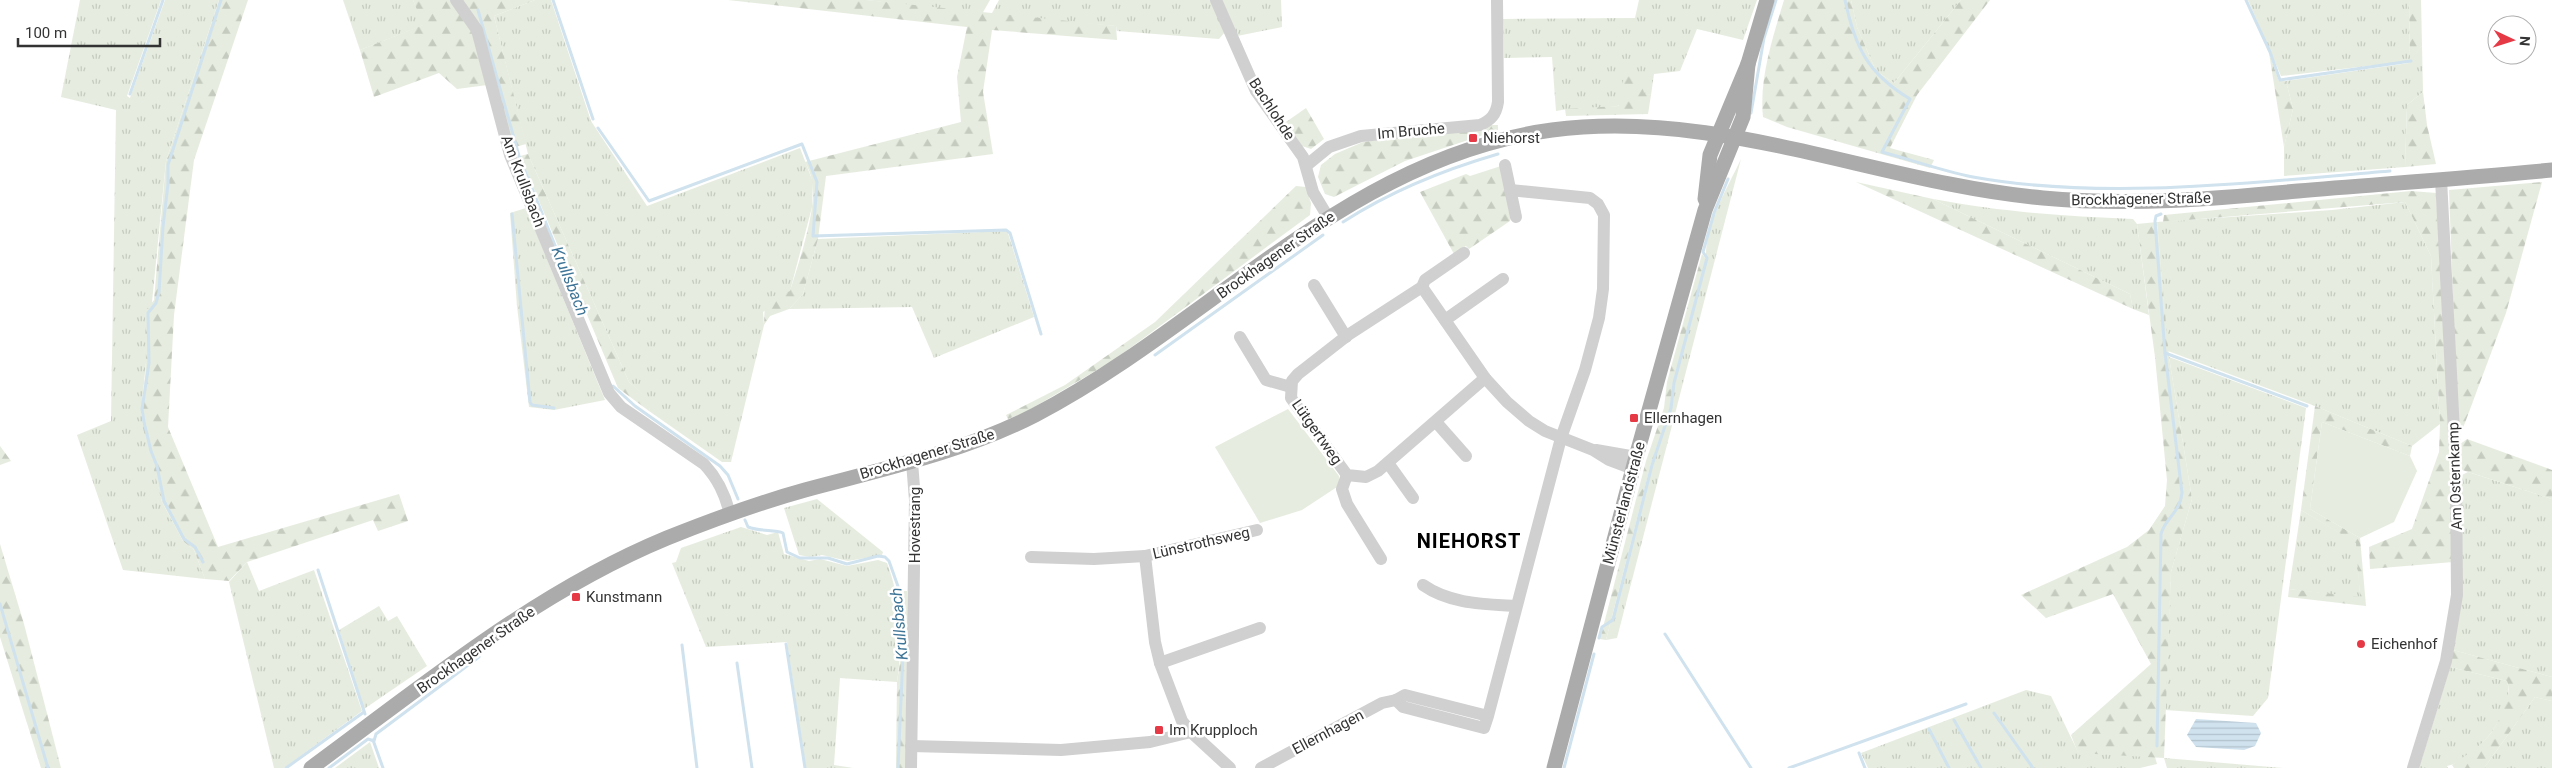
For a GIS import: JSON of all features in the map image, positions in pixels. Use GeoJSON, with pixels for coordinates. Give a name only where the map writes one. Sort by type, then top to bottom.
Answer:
{"type":"FeatureCollection","features":[{"type":"Feature","properties":{"kind":"main road"},"geometry":{"type":"LineString","coordinates":[[1748,64],[1767,0]]}},
{"type":"Feature","properties":{"kind":"main road","name":"Münsterlandstraße"},"geometry":{"type":"LineString","coordinates":[[1705,210],[1710,154],[1748,64]]}},
{"type":"Feature","properties":{"kind":"main road","name":"Münsterlandstraße"},"geometry":{"type":"LineString","coordinates":[[1554,768],[1634,463],[1705,210],[1743,117],[1748,64]]}},
{"type":"Feature","properties":{"kind":"main road","name":"Brockhagener Straße"},"geometry":{"type":"LineString","coordinates":[[311,768],[511,622],[627,558],[660,542],[730,514],[798,492],[912,462],[996,433],[1076,393],[1121,365],[1272,255],[1328,217],[1370,192],[1412,172],[1476,146],[1550,130],[1607,126],[1662,127],[1736,136],[1921,180],[1989,193],[2087,201],[2197,200],[2552,170]]}},
{"type":"Feature","properties":{"kind":"street","name":"Am Krullsbach"},"geometry":{"type":"LineString","coordinates":[[456,0],[464,7],[477,30],[510,155],[609,393],[621,407],[704,464],[714,475],[721,488],[730,514]]}},
{"type":"Feature","properties":{"kind":"street","name":"Bachlohde"},"geometry":{"type":"LineString","coordinates":[[1216,0],[1256,91],[1277,118],[1307,165],[1314,192],[1328,217]]}},
{"type":"Feature","properties":{"kind":"street","name":"Im Bruche"},"geometry":{"type":"LineString","coordinates":[[1307,165],[1329,147],[1361,136],[1480,125],[1488,122],[1494,116],[1498,102],[1497,0]]}},
{"type":"Feature","properties":{"kind":"street"},"geometry":{"type":"LineString","coordinates":[[1505,165],[1516,217]]}},
{"type":"Feature","properties":{"kind":"street","name":"Am Osternkamp"},"geometry":{"type":"LineString","coordinates":[[2413,768],[2446,661],[2457,595],[2456,471],[2441,180]]}},
{"type":"Feature","properties":{"kind":"street","name":"Ellernhagen"},"geometry":{"type":"LineString","coordinates":[[1261,768],[1382,703],[1396,700],[1403,707],[1484,728],[1561,438],[1585,370],[1599,318],[1603,289],[1604,215],[1598,204],[1590,198],[1510,190]]}},
{"type":"Feature","properties":{"kind":"street","name":"Lütgertweg"},"geometry":{"type":"LineString","coordinates":[[1464,252],[1425,280],[1422,287],[1346,337],[1298,374],[1291,387],[1291,398],[1347,475],[1366,477],[1388,463],[1485,378]]}},
{"type":"Feature","properties":{"kind":"street"},"geometry":{"type":"LineString","coordinates":[[1444,320],[1503,279]]}},
{"type":"Feature","properties":{"kind":"street"},"geometry":{"type":"LineString","coordinates":[[1314,285],[1346,337]]}},
{"type":"Feature","properties":{"kind":"street"},"geometry":{"type":"LineString","coordinates":[[1422,287],[1485,378],[1507,402],[1529,421],[1561,438],[1594,450],[1609,460],[1634,463]]}},
{"type":"Feature","properties":{"kind":"street","name":"Lütgertweg"},"geometry":{"type":"LineString","coordinates":[[1240,337],[1266,380],[1291,387]]}},
{"type":"Feature","properties":{"kind":"street"},"geometry":{"type":"LineString","coordinates":[[1436,422],[1466,456]]}},
{"type":"Feature","properties":{"kind":"street","name":"Hovestrang"},"geometry":{"type":"LineString","coordinates":[[911,768],[915,500],[912,462]]}},
{"type":"Feature","properties":{"kind":"street"},"geometry":{"type":"LineString","coordinates":[[1388,463],[1413,498]]}},
{"type":"Feature","properties":{"kind":"street","name":"Lütgertweg"},"geometry":{"type":"LineString","coordinates":[[1347,475],[1342,489],[1347,504],[1381,559]]}},
{"type":"Feature","properties":{"kind":"street","name":"Lünstrothsweg"},"geometry":{"type":"LineString","coordinates":[[1031,557],[1094,559],[1145,556],[1257,530]]}},
{"type":"Feature","properties":{"kind":"street","name":"Lünstrothsweg"},"geometry":{"type":"LineString","coordinates":[[1145,556],[1154,632],[1160,663],[1182,721],[1191,732]]}},
{"type":"Feature","properties":{"kind":"street"},"geometry":{"type":"LineString","coordinates":[[1423,585],[1436,594],[1452,599],[1516,606]]}},
{"type":"Feature","properties":{"kind":"street"},"geometry":{"type":"LineString","coordinates":[[1160,663],[1260,628]]}},
{"type":"Feature","properties":{"kind":"street"},"geometry":{"type":"LineString","coordinates":[[911,746],[1061,750],[1150,742],[1191,732],[1230,768]]}},
{"type":"Feature","properties":{"kind":"green space"},"geometry":{"type":"Polygon","coordinates":[[[80,0],[161,0],[127,96],[130,98],[165,0],[219,0],[166,161],[141,413],[162,502],[183,541],[194,550],[205,579],[123,570],[77,435],[111,421],[116,110],[61,97],[80,0]]]}},
{"type":"Feature","properties":{"kind":"green space"},"geometry":{"type":"Polygon","coordinates":[[[219,0],[248,0],[194,160],[174,315],[168,427],[218,547],[399,494],[408,521],[378,531],[373,520],[247,562],[229,581],[205,579],[194,550],[183,541],[162,502],[142,424],[146,363],[145,311],[154,300],[166,161],[219,0]]]}},
{"type":"Feature","properties":{"kind":"green space"},"geometry":{"type":"Polygon","coordinates":[[[343,0],[413,0],[424,25],[360,50],[343,0]]]}},
{"type":"Feature","properties":{"kind":"green space"},"geometry":{"type":"Polygon","coordinates":[[[413,0],[535,0],[494,16],[526,144],[512,148],[495,84],[457,89],[439,73],[374,97],[360,50],[423,25],[413,0]]]}},
{"type":"Feature","properties":{"kind":"green space"},"geometry":{"type":"Polygon","coordinates":[[[535,0],[551,0],[591,121],[647,206],[800,148],[813,182],[812,207],[790,291],[763,312],[764,325],[731,462],[722,462],[649,411],[651,402],[629,382],[528,154],[494,16],[535,0]]]}},
{"type":"Feature","properties":{"kind":"green space"},"geometry":{"type":"Polygon","coordinates":[[[728,0],[866,0],[1116,26],[1117,40],[992,30],[983,92],[993,154],[826,176],[818,239],[803,294],[789,309],[770,316],[764,325],[765,299],[790,291],[802,252],[810,220],[813,192],[811,176],[805,162],[961,122],[957,77],[967,27],[728,0]]]}},
{"type":"Feature","properties":{"kind":"green space"},"geometry":{"type":"Polygon","coordinates":[[[866,0],[990,0],[982,14],[866,0]]]}},
{"type":"Feature","properties":{"kind":"green space"},"geometry":{"type":"Polygon","coordinates":[[[999,0],[1210,0],[1225,32],[1219,39],[1117,31],[1116,26],[991,15],[999,0]]]}},
{"type":"Feature","properties":{"kind":"green space"},"geometry":{"type":"Polygon","coordinates":[[[1222,0],[1281,0],[1282,27],[1237,36],[1222,0]]]}},
{"type":"Feature","properties":{"kind":"green space"},"geometry":{"type":"Polygon","coordinates":[[[1639,0],[1757,0],[1743,40],[1697,29],[1680,71],[1654,74],[1651,95],[1642,96],[1621,105],[1556,111],[1552,57],[1504,58],[1503,19],[1635,18],[1639,0]]]}},
{"type":"Feature","properties":{"kind":"green space"},"geometry":{"type":"Polygon","coordinates":[[[1784,0],[1851,0],[1857,27],[1876,71],[1894,83],[1961,0],[1990,0],[1917,95],[1890,148],[1934,160],[1930,168],[1787,127],[1763,117],[1762,102],[1765,73],[1771,43],[1784,0]]]}},
{"type":"Feature","properties":{"kind":"green space"},"geometry":{"type":"Polygon","coordinates":[[[1851,0],[1961,0],[1894,83],[1876,71],[1857,27],[1851,0]]]}},
{"type":"Feature","properties":{"kind":"green space"},"geometry":{"type":"Polygon","coordinates":[[[2248,0],[2409,0],[2410,59],[2422,46],[2423,92],[2407,105],[2405,167],[2284,176],[2284,147],[2293,109],[2286,81],[2409,63],[2410,61],[2281,76],[2248,0]]]}},
{"type":"Feature","properties":{"kind":"green space"},"geometry":{"type":"Polygon","coordinates":[[[2409,0],[2421,0],[2422,46],[2410,60],[2409,0]]]}},
{"type":"Feature","properties":{"kind":"green space"},"geometry":{"type":"Polygon","coordinates":[[[2269,53],[2279,81],[2286,81],[2293,109],[2284,147],[2269,53]]]}},
{"type":"Feature","properties":{"kind":"green space"},"geometry":{"type":"Polygon","coordinates":[[[1624,76],[1642,76],[1644,94],[1651,95],[1648,114],[1566,116],[1565,109],[1619,106],[1624,76]]]}},
{"type":"Feature","properties":{"kind":"green space"},"geometry":{"type":"Polygon","coordinates":[[[2423,92],[2427,125],[2436,164],[2405,167],[2407,105],[2423,92]]]}},
{"type":"Feature","properties":{"kind":"green space"},"geometry":{"type":"Polygon","coordinates":[[[1306,108],[1324,139],[1311,149],[1302,146],[1286,122],[1306,108]]]}},
{"type":"Feature","properties":{"kind":"green space"},"geometry":{"type":"Polygon","coordinates":[[[1498,125],[1498,130],[1405,161],[1334,197],[1325,194],[1318,177],[1321,165],[1335,154],[1363,142],[1498,125]]]}},
{"type":"Feature","properties":{"kind":"green space"},"geometry":{"type":"Polygon","coordinates":[[[528,154],[629,382],[652,402],[649,411],[618,388],[520,156],[528,154]]]}},
{"type":"Feature","properties":{"kind":"green space"},"geometry":{"type":"Polygon","coordinates":[[[1741,159],[1617,638],[1606,640],[1651,464],[1670,409],[1673,383],[1706,259],[1709,233],[1718,207],[1741,159]]]}},
{"type":"Feature","properties":{"kind":"green space"},"geometry":{"type":"Polygon","coordinates":[[[1501,166],[1511,215],[1510,221],[1469,249],[1466,246],[1454,254],[1420,192],[1466,174],[1470,176],[1501,166]]]}},
{"type":"Feature","properties":{"kind":"green space"},"geometry":{"type":"Polygon","coordinates":[[[1856,182],[1933,199],[2130,294],[2133,309],[1856,182]]]}},
{"type":"Feature","properties":{"kind":"green space"},"geometry":{"type":"Polygon","coordinates":[[[2542,182],[2506,313],[2463,428],[2458,432],[2449,190],[2542,182]]]}},
{"type":"Feature","properties":{"kind":"green space"},"geometry":{"type":"Polygon","coordinates":[[[1296,186],[1306,187],[1311,203],[1310,215],[1114,360],[1024,413],[1008,419],[1006,415],[1065,385],[1155,322],[1296,186]]]}},
{"type":"Feature","properties":{"kind":"green space"},"geometry":{"type":"Polygon","coordinates":[[[2411,191],[2436,193],[2452,471],[2453,562],[2370,569],[2369,547],[2412,529],[2439,452],[2440,424],[2431,256],[2405,202],[2163,222],[2164,215],[2411,191]]]}},
{"type":"Feature","properties":{"kind":"green space"},"geometry":{"type":"Polygon","coordinates":[[[1933,199],[2033,213],[2133,219],[2137,224],[2149,315],[2133,309],[2130,294],[1933,199]]]}},
{"type":"Feature","properties":{"kind":"green space"},"geometry":{"type":"Polygon","coordinates":[[[2405,202],[2431,256],[2440,424],[2412,446],[2315,406],[2168,351],[2157,222],[2332,210],[2405,202]]]}},
{"type":"Feature","properties":{"kind":"green space"},"geometry":{"type":"Polygon","coordinates":[[[526,208],[605,400],[554,410],[529,407],[517,306],[510,213],[526,208]]]}},
{"type":"Feature","properties":{"kind":"green space"},"geometry":{"type":"Polygon","coordinates":[[[2157,222],[2169,357],[2192,499],[2171,572],[2164,758],[2078,753],[2071,735],[2151,664],[2113,594],[2046,618],[2021,595],[2127,547],[2149,530],[2165,506],[2167,480],[2155,357],[2137,224],[2157,222]]]}},
{"type":"Feature","properties":{"kind":"green space"},"geometry":{"type":"Polygon","coordinates":[[[1005,231],[1008,233],[1034,317],[934,358],[912,307],[789,309],[803,294],[818,239],[1005,231]]]}},
{"type":"Feature","properties":{"kind":"green space"},"geometry":{"type":"Polygon","coordinates":[[[1702,254],[1706,259],[1673,383],[1670,409],[1651,464],[1606,640],[1600,639],[1646,461],[1664,408],[1667,382],[1702,254]]]}},
{"type":"Feature","properties":{"kind":"green space"},"geometry":{"type":"Polygon","coordinates":[[[2169,357],[2306,408],[2268,698],[2253,716],[2165,710],[2171,572],[2192,499],[2169,357]]]}},
{"type":"Feature","properties":{"kind":"green space"},"geometry":{"type":"Polygon","coordinates":[[[2315,406],[2412,446],[2410,456],[2322,422],[2310,509],[2360,538],[2366,606],[2288,597],[2289,589],[2360,597],[2356,543],[2301,510],[2315,406]]]}},
{"type":"Feature","properties":{"kind":"green space"},"geometry":{"type":"Polygon","coordinates":[[[1288,409],[1339,476],[1340,485],[1302,510],[1260,523],[1215,447],[1288,409]]]}},
{"type":"Feature","properties":{"kind":"green space"},"geometry":{"type":"Polygon","coordinates":[[[2322,422],[2410,456],[2417,471],[2394,522],[2360,538],[2310,509],[2322,422]]]}},
{"type":"Feature","properties":{"kind":"green space"},"geometry":{"type":"Polygon","coordinates":[[[2467,439],[2552,470],[2552,499],[2459,469],[2459,445],[2467,439]]]}},
{"type":"Feature","properties":{"kind":"green space"},"geometry":{"type":"Polygon","coordinates":[[[0,446],[11,461],[0,465],[0,446]]]}},
{"type":"Feature","properties":{"kind":"green space"},"geometry":{"type":"Polygon","coordinates":[[[2468,472],[2552,499],[2552,677],[2453,650],[2460,476],[2468,472]]]}},
{"type":"Feature","properties":{"kind":"green space"},"geometry":{"type":"Polygon","coordinates":[[[817,499],[883,552],[882,555],[848,561],[822,555],[810,557],[799,555],[784,508],[817,499]]]}},
{"type":"Feature","properties":{"kind":"green space"},"geometry":{"type":"Polygon","coordinates":[[[2301,510],[2357,543],[2360,598],[2289,589],[2301,510]]]}},
{"type":"Feature","properties":{"kind":"green space"},"geometry":{"type":"Polygon","coordinates":[[[741,527],[767,535],[778,532],[784,554],[809,561],[820,559],[847,566],[878,560],[887,563],[898,606],[900,652],[897,682],[840,678],[834,765],[853,768],[806,768],[787,642],[706,647],[672,563],[676,562],[681,548],[741,527]]]}},
{"type":"Feature","properties":{"kind":"green space"},"geometry":{"type":"Polygon","coordinates":[[[0,544],[24,624],[61,768],[41,768],[0,637],[0,544]]]}},
{"type":"Feature","properties":{"kind":"green space"},"geometry":{"type":"Polygon","coordinates":[[[247,562],[259,591],[314,570],[362,711],[284,768],[274,768],[229,582],[247,562]]]}},
{"type":"Feature","properties":{"kind":"green space"},"geometry":{"type":"Polygon","coordinates":[[[897,591],[907,591],[906,768],[896,768],[897,682],[901,656],[897,591]]]}},
{"type":"Feature","properties":{"kind":"green space"},"geometry":{"type":"Polygon","coordinates":[[[379,606],[388,621],[397,616],[427,666],[364,709],[339,630],[379,606]]]}},
{"type":"Feature","properties":{"kind":"green space"},"geometry":{"type":"Polygon","coordinates":[[[2453,650],[2552,677],[2552,701],[2535,697],[2484,768],[2454,768],[2452,765],[2479,746],[2491,733],[2501,716],[2508,692],[2508,684],[2507,681],[2450,667],[2453,650]]]}},
{"type":"Feature","properties":{"kind":"green space"},"geometry":{"type":"Polygon","coordinates":[[[2450,667],[2507,681],[2506,706],[2491,732],[2470,754],[2458,762],[2447,766],[2448,768],[2419,768],[2450,667]]]}},
{"type":"Feature","properties":{"kind":"green space"},"geometry":{"type":"Polygon","coordinates":[[[2026,690],[2051,696],[2078,752],[2155,757],[2157,764],[2140,768],[1868,768],[1861,753],[2026,690]]]}},
{"type":"Feature","properties":{"kind":"green space"},"geometry":{"type":"Polygon","coordinates":[[[2535,697],[2552,701],[2552,768],[2484,768],[2535,697]]]}},
{"type":"Feature","properties":{"kind":"green space"},"geometry":{"type":"Polygon","coordinates":[[[370,742],[379,768],[335,768],[370,742]]]}},
{"type":"Feature","properties":{"kind":"green space"},"geometry":{"type":"Polygon","coordinates":[[[2164,758],[2283,768],[2167,768],[2164,758]]]}},
{"type":"Feature","properties":{"kind":"water"},"geometry":{"type":"Polygon","coordinates":[[[2196,719],[2256,723],[2261,733],[2255,746],[2244,750],[2196,747],[2187,735],[2196,719]]]}},
{"type":"Feature","properties":{"kind":"waterway"},"geometry":{"type":"LineString","coordinates":[[130,94],[163,0]]}},
{"type":"Feature","properties":{"kind":"waterway"},"geometry":{"type":"LineString","coordinates":[[203,562],[195,547],[184,539],[164,501],[142,409],[149,363],[148,313],[156,303],[159,292],[168,165],[221,0]]}},
{"type":"Feature","properties":{"kind":"waterway"},"geometry":{"type":"LineString","coordinates":[[553,0],[593,119]]}},
{"type":"Feature","properties":{"kind":"waterway"},"geometry":{"type":"LineString","coordinates":[[1751,113],[1764,38],[1776,0]]}},
{"type":"Feature","properties":{"kind":"waterway"},"geometry":{"type":"LineString","coordinates":[[1845,0],[1853,32],[1865,57],[1883,79],[1910,99],[1882,152],[1973,177],[2023,184],[2075,188],[2181,187],[2390,171]]}},
{"type":"Feature","properties":{"kind":"waterway"},"geometry":{"type":"LineString","coordinates":[[2246,0],[2270,52],[2280,80],[2411,61]]}},
{"type":"Feature","properties":{"kind":"waterway","name":"Krullsbach"},"geometry":{"type":"LineString","coordinates":[[478,10],[519,156],[577,300]]}},
{"type":"Feature","properties":{"kind":"waterway"},"geometry":{"type":"LineString","coordinates":[[598,128],[649,201],[802,144],[817,182],[813,236],[1006,230],[1010,233],[1041,334]]}},
{"type":"Feature","properties":{"kind":"waterway"},"geometry":{"type":"LineString","coordinates":[[1343,222],[1418,182],[1498,154]]}},
{"type":"Feature","properties":{"kind":"waterway"},"geometry":{"type":"LineString","coordinates":[[1599,638],[1602,627],[1613,620],[1652,465],[1671,408],[1674,383],[1707,258],[1703,252],[1714,213],[1728,179]]}},
{"type":"Feature","properties":{"kind":"waterway"},"geometry":{"type":"LineString","coordinates":[[512,214],[530,402],[532,405],[554,408]]}},
{"type":"Feature","properties":{"kind":"waterway"},"geometry":{"type":"LineString","coordinates":[[2157,746],[2161,534],[2163,528],[2176,511],[2182,493],[2165,353],[2155,221],[2156,216],[2161,214]]}},
{"type":"Feature","properties":{"kind":"waterway"},"geometry":{"type":"LineString","coordinates":[[1155,355],[1323,235]]}},
{"type":"Feature","properties":{"kind":"waterway"},"geometry":{"type":"LineString","coordinates":[[2165,353],[2307,406]]}},
{"type":"Feature","properties":{"kind":"waterway","name":"Krullsbach"},"geometry":{"type":"LineString","coordinates":[[613,386],[635,406],[720,466],[728,475],[738,499]]}},
{"type":"Feature","properties":{"kind":"waterway","name":"Krullsbach"},"geometry":{"type":"LineString","coordinates":[[745,520],[748,527],[783,533],[787,552],[800,558],[828,558],[847,564],[878,556],[885,557],[889,561],[900,592],[903,655],[898,768]]}},
{"type":"Feature","properties":{"kind":"waterway"},"geometry":{"type":"LineString","coordinates":[[318,570],[365,714]]}},
{"type":"Feature","properties":{"kind":"waterway"},"geometry":{"type":"LineString","coordinates":[[0,604],[48,768]]}},
{"type":"Feature","properties":{"kind":"waterway"},"geometry":{"type":"LineString","coordinates":[[1665,634],[1751,768]]}},
{"type":"Feature","properties":{"kind":"waterway"},"geometry":{"type":"LineString","coordinates":[[786,644],[805,768]]}},
{"type":"Feature","properties":{"kind":"waterway"},"geometry":{"type":"LineString","coordinates":[[682,645],[697,768]]}},
{"type":"Feature","properties":{"kind":"waterway"},"geometry":{"type":"LineString","coordinates":[[1564,768],[1594,654]]}},
{"type":"Feature","properties":{"kind":"waterway"},"geometry":{"type":"LineString","coordinates":[[329,768],[368,739],[374,741],[376,734],[479,657]]}},
{"type":"Feature","properties":{"kind":"waterway"},"geometry":{"type":"LineString","coordinates":[[737,663],[752,768]]}},
{"type":"Feature","properties":{"kind":"waterway"},"geometry":{"type":"LineString","coordinates":[[1789,768],[1966,704]]}},
{"type":"Feature","properties":{"kind":"waterway"},"geometry":{"type":"LineString","coordinates":[[286,768],[364,712]]}},
{"type":"Feature","properties":{"kind":"waterway"},"geometry":{"type":"LineString","coordinates":[[1994,713],[2033,768]]}},
{"type":"Feature","properties":{"kind":"waterway"},"geometry":{"type":"LineString","coordinates":[[1954,720],[1981,768]]}},
{"type":"Feature","properties":{"kind":"waterway"},"geometry":{"type":"LineString","coordinates":[[1929,729],[1949,768]]}},
{"type":"Feature","properties":{"kind":"waterway"},"geometry":{"type":"LineString","coordinates":[[373,740],[383,768]]}},
{"type":"Feature","properties":{"kind":"waterway"},"geometry":{"type":"LineString","coordinates":[[1859,753],[1865,768]]}},
{"type":"Feature","properties":{"kind":"place","name":"Niehorst"},"geometry":{"type":"Point","coordinates":[1473,138]}},
{"type":"Feature","properties":{"kind":"place","name":"Ellernhagen"},"geometry":{"type":"Point","coordinates":[1634,418]}},
{"type":"Feature","properties":{"kind":"place","name":"Kunstmann"},"geometry":{"type":"Point","coordinates":[576,597]}},
{"type":"Feature","properties":{"kind":"place","name":"Eichenhof"},"geometry":{"type":"Point","coordinates":[2361,644]}},
{"type":"Feature","properties":{"kind":"place","name":"Im Krupploch"},"geometry":{"type":"Point","coordinates":[1159,730]}},
{"type":"Feature","properties":{"kind":"district","name":"NIEHORST"},"geometry":{"type":"Point","coordinates":[1469,541]}}]}
